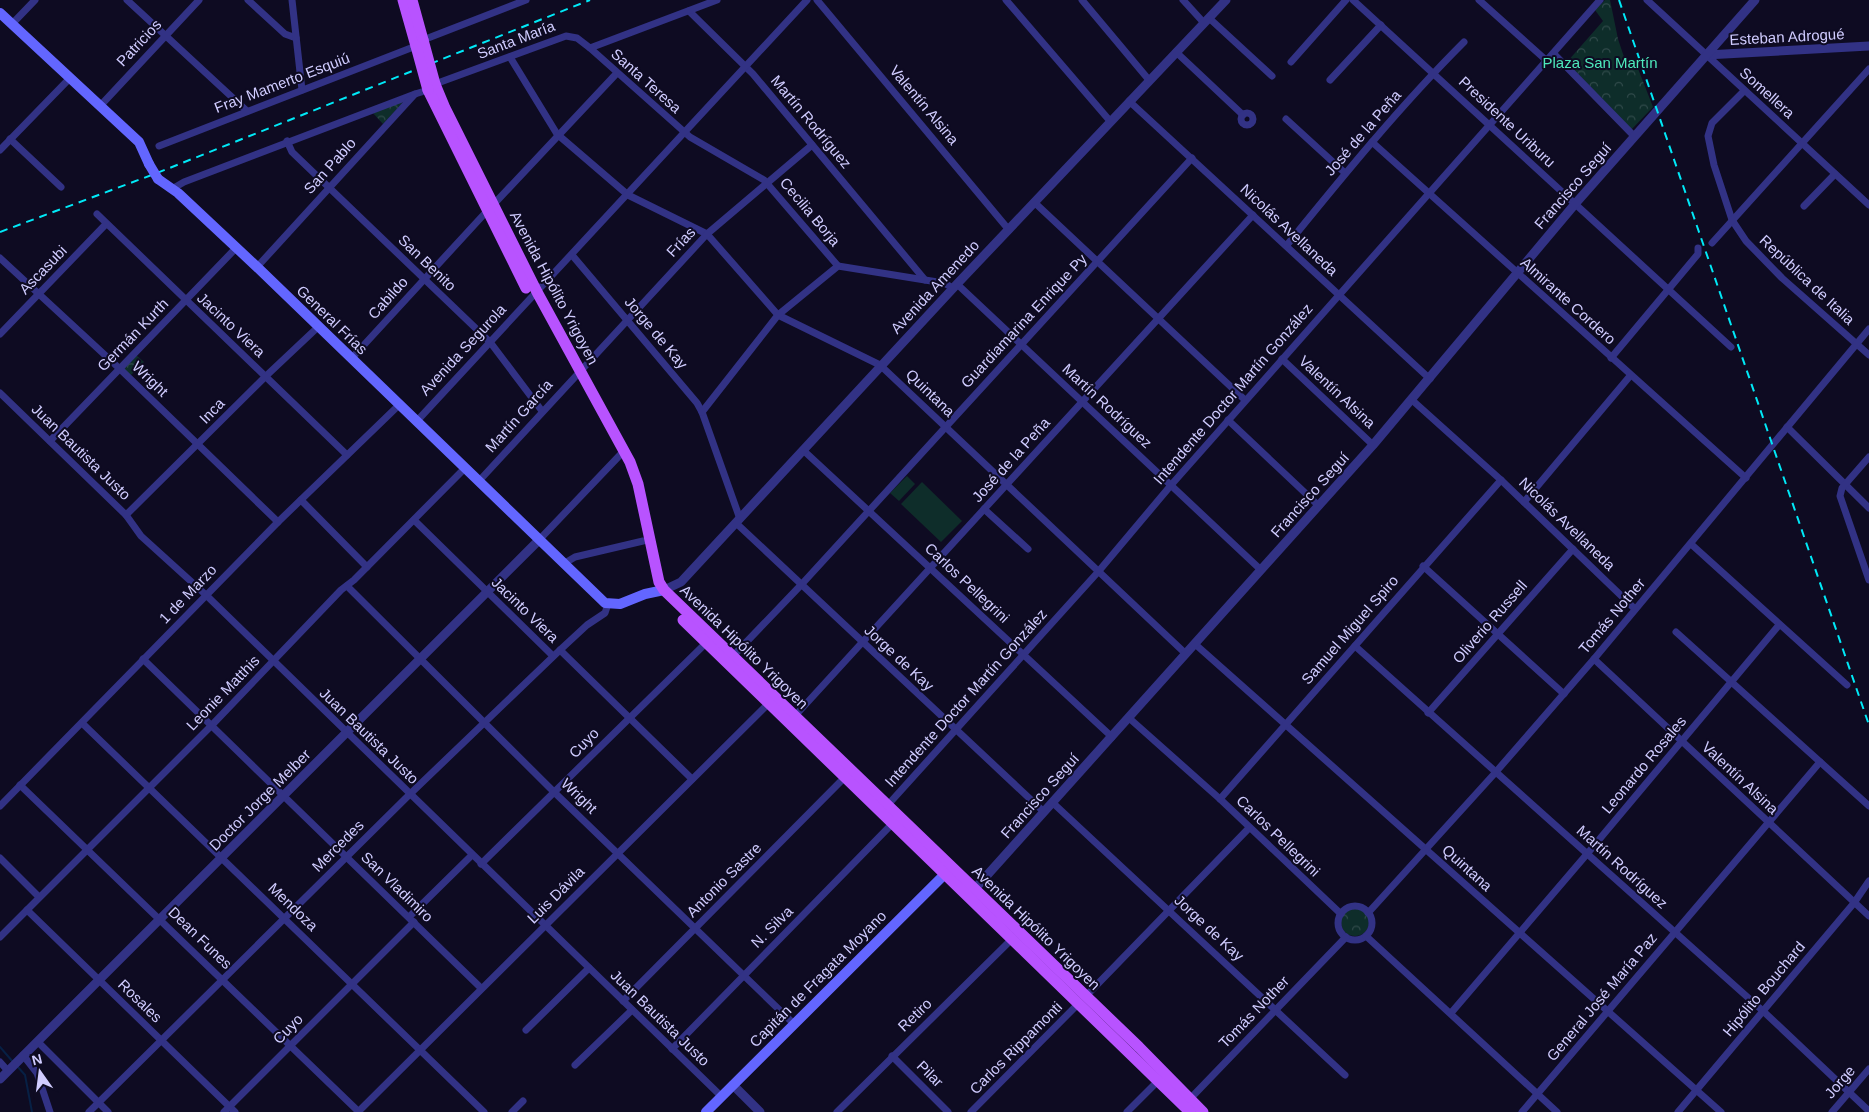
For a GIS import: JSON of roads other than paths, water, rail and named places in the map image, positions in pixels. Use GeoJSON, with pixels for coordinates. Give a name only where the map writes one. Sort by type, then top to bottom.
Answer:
{"type":"FeatureCollection","features":[{"type":"Feature","properties":{"kind":"main road","name":"Avenida Hipólito Yrigoyen"},"geometry":{"type":"LineString","coordinates":[[403,0],[419,43],[432,87],[534,295],[620,454],[630,478],[651,578],[660,591],[706,643],[771,700],[844,778],[892,824],[948,871]]}},
{"type":"Feature","properties":{"kind":"main road","name":"Avenida Hipólito Yrigoyen"},"geometry":{"type":"LineString","coordinates":[[412,0],[419,43]]}},
{"type":"Feature","properties":{"kind":"main road","name":"General Frías"},"geometry":{"type":"LineString","coordinates":[[0,12],[139,142],[158,179],[172,189],[236,248],[608,604]]}},
{"type":"Feature","properties":{"kind":"main road","name":"Avenida Hipólito Yrigoyen"},"geometry":{"type":"LineString","coordinates":[[577,373],[630,462],[660,591],[733,656],[771,700]]}},
{"type":"Feature","properties":{"kind":"main road"},"geometry":{"type":"LineString","coordinates":[[608,604],[620,604],[645,594],[660,591]]}},
{"type":"Feature","properties":{"kind":"main road","name":"Avenida Hipólito Yrigoyen"},"geometry":{"type":"LineString","coordinates":[[791,720],[886,806],[971,894],[1083,999],[1188,1105],[1203,1112]]}},
{"type":"Feature","properties":{"kind":"main road","name":"Capitán de Fragata Moyano"},"geometry":{"type":"LineString","coordinates":[[706,1112],[948,871]]}},
{"type":"Feature","properties":{"kind":"main road","name":"Avenida Hipólito Yrigoyen"},"geometry":{"type":"LineString","coordinates":[[971,894],[1012,938],[1083,999]]}},
{"type":"Feature","properties":{"kind":"street"},"geometry":{"type":"LineString","coordinates":[[12,24],[35,0]]}},
{"type":"Feature","properties":{"kind":"street"},"geometry":{"type":"LineString","coordinates":[[128,0],[247,111]]}},
{"type":"Feature","properties":{"kind":"street","name":"Patricios"},"geometry":{"type":"LineString","coordinates":[[101,105],[199,0]]}},
{"type":"Feature","properties":{"kind":"street"},"geometry":{"type":"LineString","coordinates":[[248,0],[284,34],[296,38]]}},
{"type":"Feature","properties":{"kind":"street"},"geometry":{"type":"LineString","coordinates":[[292,0],[302,90]]}},
{"type":"Feature","properties":{"kind":"street"},"geometry":{"type":"LineString","coordinates":[[590,48],[717,0]]}},
{"type":"Feature","properties":{"kind":"street","name":"Avenida Segurola"},"geometry":{"type":"LineString","coordinates":[[416,422],[807,0]]}},
{"type":"Feature","properties":{"kind":"street","name":"Valentín Alsina"},"geometry":{"type":"LineString","coordinates":[[817,0],[1009,230]]}},
{"type":"Feature","properties":{"kind":"street"},"geometry":{"type":"LineString","coordinates":[[1006,0],[1110,122]]}},
{"type":"Feature","properties":{"kind":"street"},"geometry":{"type":"LineString","coordinates":[[1082,0],[1149,80]]}},
{"type":"Feature","properties":{"kind":"street"},"geometry":{"type":"LineString","coordinates":[[1183,0],[1272,76]]}},
{"type":"Feature","properties":{"kind":"street","name":"Avenida Amenedo"},"geometry":{"type":"LineString","coordinates":[[660,591],[681,582],[955,286],[1226,0]]}},
{"type":"Feature","properties":{"kind":"street"},"geometry":{"type":"LineString","coordinates":[[1291,62],[1346,0]]}},
{"type":"Feature","properties":{"kind":"street","name":"Presidente Uriburu"},"geometry":{"type":"LineString","coordinates":[[1353,0],[1731,347]]}},
{"type":"Feature","properties":{"kind":"street"},"geometry":{"type":"LineString","coordinates":[[1479,0],[1547,61]]}},
{"type":"Feature","properties":{"kind":"street","name":"Intendente Doctor Martín González"},"geometry":{"type":"LineString","coordinates":[[886,806],[957,730],[1098,572],[1245,400],[1429,195],[1600,0]]}},
{"type":"Feature","properties":{"kind":"street","name":"Francisco Seguí"},"geometry":{"type":"LineString","coordinates":[[971,894],[1373,445],[1575,204],[1755,0]]}},
{"type":"Feature","properties":{"kind":"street","name":"Fray Mamerto Esquiú"},"geometry":{"type":"LineString","coordinates":[[159,146],[522,1]]}},
{"type":"Feature","properties":{"kind":"street","name":"Somellera"},"geometry":{"type":"LineString","coordinates":[[1652,2],[1744,92],[1869,205]]}},
{"type":"Feature","properties":{"kind":"street","name":"Martín Rodríguez"},"geometry":{"type":"LineString","coordinates":[[689,11],[746,67],[926,280],[955,286],[1172,484],[1261,570]]}},
{"type":"Feature","properties":{"kind":"street"},"geometry":{"type":"LineString","coordinates":[[1330,80],[1381,25]]}},
{"type":"Feature","properties":{"kind":"street","name":"Santa María"},"geometry":{"type":"LineString","coordinates":[[432,87],[566,36],[577,38],[590,48]]}},
{"type":"Feature","properties":{"kind":"street","name":"José de la Peña"},"geometry":{"type":"LineString","coordinates":[[1287,245],[1372,142],[1433,73],[1464,42]]}},
{"type":"Feature","properties":{"kind":"street","name":"Esteban Adrogué"},"geometry":{"type":"LineString","coordinates":[[1706,55],[1869,46]]}},
{"type":"Feature","properties":{"kind":"street","name":"Santa Teresa"},"geometry":{"type":"LineString","coordinates":[[590,48],[684,133]]}},
{"type":"Feature","properties":{"kind":"street"},"geometry":{"type":"LineString","coordinates":[[1176,52],[1243,115]]}},
{"type":"Feature","properties":{"kind":"street"},"geometry":{"type":"LineString","coordinates":[[1554,54],[1634,136]]}},
{"type":"Feature","properties":{"kind":"street","name":"Quintana"},"geometry":{"type":"LineString","coordinates":[[510,57],[557,134],[628,195],[707,234],[778,315],[881,366],[1186,654]]}},
{"type":"Feature","properties":{"kind":"street"},"geometry":{"type":"LineString","coordinates":[[1712,243],[1869,69]]}},
{"type":"Feature","properties":{"kind":"street","name":"Cabildo"},"geometry":{"type":"LineString","coordinates":[[351,359],[557,134],[617,73]]}},
{"type":"Feature","properties":{"kind":"street"},"geometry":{"type":"LineString","coordinates":[[0,150],[70,78]]}},
{"type":"Feature","properties":{"kind":"street"},"geometry":{"type":"LineString","coordinates":[[172,189],[184,182],[287,141],[432,87]]}},
{"type":"Feature","properties":{"kind":"street","name":"República de Italia"},"geometry":{"type":"LineString","coordinates":[[1744,92],[1712,123],[1708,136],[1714,165],[1732,220],[1746,241],[1776,272],[1869,355]]}},
{"type":"Feature","properties":{"kind":"street","name":"San Pablo"},"geometry":{"type":"LineString","coordinates":[[256,267],[415,94]]}},
{"type":"Feature","properties":{"kind":"street","name":"Nicolás Avellaneda"},"geometry":{"type":"LineString","coordinates":[[1130,101],[1430,379]]}},
{"type":"Feature","properties":{"kind":"street"},"geometry":{"type":"LineString","coordinates":[[1286,119],[1345,173]]}},
{"type":"Feature","properties":{"kind":"street","name":"Cecilia Borja"},"geometry":{"type":"LineString","coordinates":[[684,133],[767,183],[838,266],[926,280]]}},
{"type":"Feature","properties":{"kind":"street"},"geometry":{"type":"LineString","coordinates":[[10,139],[61,187]]}},
{"type":"Feature","properties":{"kind":"street","name":"San Benito"},"geometry":{"type":"LineString","coordinates":[[287,141],[292,152],[490,342],[542,411]]}},
{"type":"Feature","properties":{"kind":"street","name":"Almirante Cordero"},"geometry":{"type":"LineString","coordinates":[[1372,142],[1630,376],[1746,478]]}},
{"type":"Feature","properties":{"kind":"street","name":"Frías"},"geometry":{"type":"LineString","coordinates":[[577,373],[707,234],[812,145]]}},
{"type":"Feature","properties":{"kind":"street","name":"Guardiamarina Enrique Py"},"geometry":{"type":"LineString","coordinates":[[733,656],[801,585],[1192,158]]}},
{"type":"Feature","properties":{"kind":"street"},"geometry":{"type":"LineString","coordinates":[[1804,206],[1835,174]]}},
{"type":"Feature","properties":{"kind":"street"},"geometry":{"type":"LineString","coordinates":[[1034,202],[1245,400]]}},
{"type":"Feature","properties":{"kind":"street","name":"Jacinto Viera"},"geometry":{"type":"LineString","coordinates":[[98,214],[106,224],[347,455]]}},
{"type":"Feature","properties":{"kind":"street","name":"José de la Peña"},"geometry":{"type":"LineString","coordinates":[[791,720],[1253,215]]}},
{"type":"Feature","properties":{"kind":"street","name":"Ascasubi"},"geometry":{"type":"LineString","coordinates":[[0,334],[106,224]]}},
{"type":"Feature","properties":{"kind":"street","name":"Germán Kurth"},"geometry":{"type":"LineString","coordinates":[[50,441],[236,248]]}},
{"type":"Feature","properties":{"kind":"street"},"geometry":{"type":"LineString","coordinates":[[1610,358],[1698,254],[1698,248]]}},
{"type":"Feature","properties":{"kind":"street","name":"Jorge de Kay"},"geometry":{"type":"LineString","coordinates":[[572,255],[702,412],[738,521],[801,585],[1044,812]]}},
{"type":"Feature","properties":{"kind":"street","name":"Wright"},"geometry":{"type":"LineString","coordinates":[[0,258],[120,369],[278,522]]}},
{"type":"Feature","properties":{"kind":"street"},"geometry":{"type":"LineString","coordinates":[[702,412],[778,315],[838,266]]}},
{"type":"Feature","properties":{"kind":"street","name":"Inca"},"geometry":{"type":"LineString","coordinates":[[126,515],[318,327]]}},
{"type":"Feature","properties":{"kind":"street","name":"Tomás Nother"},"geometry":{"type":"LineString","coordinates":[[1368,913],[1427,850],[1564,694],[1869,329]]}},
{"type":"Feature","properties":{"kind":"street","name":"Valentín Alsina"},"geometry":{"type":"LineString","coordinates":[[1282,359],[1373,445]]}},
{"type":"Feature","properties":{"kind":"street","name":"Martín García"},"geometry":{"type":"LineString","coordinates":[[479,481],[577,373]]}},
{"type":"Feature","properties":{"kind":"street"},"geometry":{"type":"LineString","coordinates":[[1524,502],[1630,376]]}},
{"type":"Feature","properties":{"kind":"street","name":"Juan Bautista Justo"},"geometry":{"type":"LineString","coordinates":[[0,393],[126,515],[141,536],[206,595],[409,795],[722,1096]]}},
{"type":"Feature","properties":{"kind":"street","name":"Nicolás Avellaneda"},"geometry":{"type":"LineString","coordinates":[[1412,400],[1524,502],[1635,609]]}},
{"type":"Feature","properties":{"kind":"street","name":"1 de Marzo"},"geometry":{"type":"LineString","coordinates":[[0,806],[278,522],[399,405]]}},
{"type":"Feature","properties":{"kind":"street"},"geometry":{"type":"LineString","coordinates":[[1228,420],[1319,506]]}},
{"type":"Feature","properties":{"kind":"street"},"geometry":{"type":"LineString","coordinates":[[1787,427],[1869,508]]}},
{"type":"Feature","properties":{"kind":"street","name":"Carlos Pellegrini"},"geometry":{"type":"LineString","coordinates":[[803,450],[1112,736]]}},
{"type":"Feature","properties":{"kind":"street"},"geometry":{"type":"LineString","coordinates":[[539,540],[620,454]]}},
{"type":"Feature","properties":{"kind":"street"},"geometry":{"type":"LineString","coordinates":[[1869,457],[1844,485],[1840,496],[1869,580]]}},
{"type":"Feature","properties":{"kind":"street","name":"Leonie Matthis"},"geometry":{"type":"LineString","coordinates":[[0,937],[465,468]]}},
{"type":"Feature","properties":{"kind":"street","name":"Samuel Miguel Spiro"},"geometry":{"type":"LineString","coordinates":[[1220,799],[1287,725],[1423,566],[1500,480]]}},
{"type":"Feature","properties":{"kind":"street"},"geometry":{"type":"LineString","coordinates":[[301,500],[367,567]]}},
{"type":"Feature","properties":{"kind":"street"},"geometry":{"type":"LineString","coordinates":[[984,509],[1028,550]]}},
{"type":"Feature","properties":{"kind":"street","name":"Jacinto Viera"},"geometry":{"type":"LineString","coordinates":[[414,520],[554,656]]}},
{"type":"Feature","properties":{"kind":"street","name":"Doctor Jorge Melber"},"geometry":{"type":"LineString","coordinates":[[0,1079],[539,540]]}},
{"type":"Feature","properties":{"kind":"street"},"geometry":{"type":"LineString","coordinates":[[565,563],[575,557],[643,541]]}},
{"type":"Feature","properties":{"kind":"street"},"geometry":{"type":"LineString","coordinates":[[1691,544],[1847,686]]}},
{"type":"Feature","properties":{"kind":"street","name":"Oliverio Russell"},"geometry":{"type":"LineString","coordinates":[[1428,713],[1573,549]]}},
{"type":"Feature","properties":{"kind":"street"},"geometry":{"type":"LineString","coordinates":[[1423,566],[1564,694]]}},
{"type":"Feature","properties":{"kind":"street","name":"Wright"},"geometry":{"type":"LineString","coordinates":[[347,586],[554,792],[794,1024]]}},
{"type":"Feature","properties":{"kind":"street","name":"Mercedes"},"geometry":{"type":"LineString","coordinates":[[89,1112],[484,722],[587,625],[605,613],[608,604]]}},
{"type":"Feature","properties":{"kind":"street","name":"Leonardo Rosales"},"geometry":{"type":"LineString","coordinates":[[1451,1013],[1587,854],[1778,625]]}},
{"type":"Feature","properties":{"kind":"street"},"geometry":{"type":"LineString","coordinates":[[1676,632],[1869,806]]}},
{"type":"Feature","properties":{"kind":"street","name":"Cuyo"},"geometry":{"type":"LineString","coordinates":[[481,864],[706,643]]}},
{"type":"Feature","properties":{"kind":"street","name":"Quintana"},"geometry":{"type":"LineString","coordinates":[[1195,644],[1721,1112]]}},
{"type":"Feature","properties":{"kind":"street","name":"Martín Rodríguez"},"geometry":{"type":"LineString","coordinates":[[1355,646],[1763,1012],[1869,1111]]}},
{"type":"Feature","properties":{"kind":"street","name":"Jacinto Viera"},"geometry":{"type":"LineString","coordinates":[[560,650],[692,779]]}},
{"type":"Feature","properties":{"kind":"street","name":"San Vladimiro"},"geometry":{"type":"LineString","coordinates":[[143,659],[481,988]]}},
{"type":"Feature","properties":{"kind":"street","name":"Valentín Alsina"},"geometry":{"type":"LineString","coordinates":[[1594,659],[1869,916]]}},
{"type":"Feature","properties":{"kind":"street","name":"Luis Dávila"},"geometry":{"type":"LineString","coordinates":[[358,1112],[771,700]]}},
{"type":"Feature","properties":{"kind":"street","name":"Carlos Pellegrini"},"geometry":{"type":"LineString","coordinates":[[1129,718],[1220,799],[1341,914]]}},
{"type":"Feature","properties":{"kind":"street","name":"Mendoza"},"geometry":{"type":"LineString","coordinates":[[82,723],[484,1112]]}},
{"type":"Feature","properties":{"kind":"street","name":"General José María Paz"},"geometry":{"type":"LineString","coordinates":[[1522,1112],[1820,762]]}},
{"type":"Feature","properties":{"kind":"street","name":"Antonio Sastre"},"geometry":{"type":"LineString","coordinates":[[623,1001],[844,778]]}},
{"type":"Feature","properties":{"kind":"street","name":"Dean Funes"},"geometry":{"type":"LineString","coordinates":[[20,785],[88,848],[358,1112]]}},
{"type":"Feature","properties":{"kind":"street","name":"Jorge de Kay"},"geometry":{"type":"LineString","coordinates":[[1052,803],[1170,910],[1345,1075]]}},
{"type":"Feature","properties":{"kind":"street","name":"N. Silva"},"geometry":{"type":"LineString","coordinates":[[672,1048],[892,824]]}},
{"type":"Feature","properties":{"kind":"street"},"geometry":{"type":"LineString","coordinates":[[1083,999],[1249,828]]}},
{"type":"Feature","properties":{"kind":"street","name":"Cuyo"},"geometry":{"type":"LineString","coordinates":[[229,1110],[353,984],[472,855]]}},
{"type":"Feature","properties":{"kind":"street"},"geometry":{"type":"LineString","coordinates":[[0,858],[39,897]]}},
{"type":"Feature","properties":{"kind":"street","name":"Hipólito Bouchard"},"geometry":{"type":"LineString","coordinates":[[1678,1112],[1854,903],[1869,881]]}},
{"type":"Feature","properties":{"kind":"street"},"geometry":{"type":"LineString","coordinates":[[1352,907],[1361,908],[1368,913],[1371,928],[1366,936],[1356,940],[1346,937],[1338,924],[1341,914],[1352,907]]}},
{"type":"Feature","properties":{"kind":"street","name":"Rosales"},"geometry":{"type":"LineString","coordinates":[[27,910],[229,1110]]}},
{"type":"Feature","properties":{"kind":"street"},"geometry":{"type":"LineString","coordinates":[[1366,936],[1557,1112]]}},
{"type":"Feature","properties":{"kind":"street","name":"Tomás Nother"},"geometry":{"type":"LineString","coordinates":[[1188,1105],[1276,1009],[1346,937]]}},
{"type":"Feature","properties":{"kind":"street","name":"Retiro"},"geometry":{"type":"LineString","coordinates":[[836,1112],[1012,938]]}},
{"type":"Feature","properties":{"kind":"street"},"geometry":{"type":"LineString","coordinates":[[526,1030],[589,968]]}},
{"type":"Feature","properties":{"kind":"street","name":"Carlos Rippamonti"},"geometry":{"type":"LineString","coordinates":[[971,1112],[1083,999]]}},
{"type":"Feature","properties":{"kind":"street"},"geometry":{"type":"LineString","coordinates":[[576,1065],[632,1010]]}},
{"type":"Feature","properties":{"kind":"street"},"geometry":{"type":"LineString","coordinates":[[38,1042],[108,1112]]}},
{"type":"Feature","properties":{"kind":"street","name":"Pilar"},"geometry":{"type":"LineString","coordinates":[[892,1056],[948,1112]]}},
{"type":"Feature","properties":{"kind":"street"},"geometry":{"type":"LineString","coordinates":[[21,1057],[37,1073],[50,1112]]}},
{"type":"Feature","properties":{"kind":"street"},"geometry":{"type":"LineString","coordinates":[[0,1062],[10,1068]]}},
{"type":"Feature","properties":{"kind":"street","name":"Jorge"},"geometry":{"type":"LineString","coordinates":[[1832,1112],[1869,1069]]}},
{"type":"Feature","properties":{"kind":"street"},"geometry":{"type":"LineString","coordinates":[[1127,1112],[1162,1077]]}},
{"type":"Feature","properties":{"kind":"street"},"geometry":{"type":"LineString","coordinates":[[733,1086],[760,1112]]}},
{"type":"Feature","properties":{"kind":"street"},"geometry":{"type":"LineString","coordinates":[[512,1112],[523,1101]]}},
{"type":"Feature","properties":{"kind":"waterway"},"geometry":{"type":"LineString","coordinates":[[0,1047],[13,1062]]}},
{"type":"Feature","properties":{"kind":"waterway"},"geometry":{"type":"LineString","coordinates":[[17,1066],[25,1075],[32,1112]]}},
{"type":"Feature","properties":{"kind":"railway"},"geometry":{"type":"LineString","coordinates":[[0,232],[157,173],[590,0]]}},
{"type":"Feature","properties":{"kind":"railway"},"geometry":{"type":"LineString","coordinates":[[1619,0],[1869,725]]}},
{"type":"Feature","properties":{"kind":"park label","name":"Plaza San Martín"},"geometry":{"type":"Point","coordinates":[1600,63]}}]}
